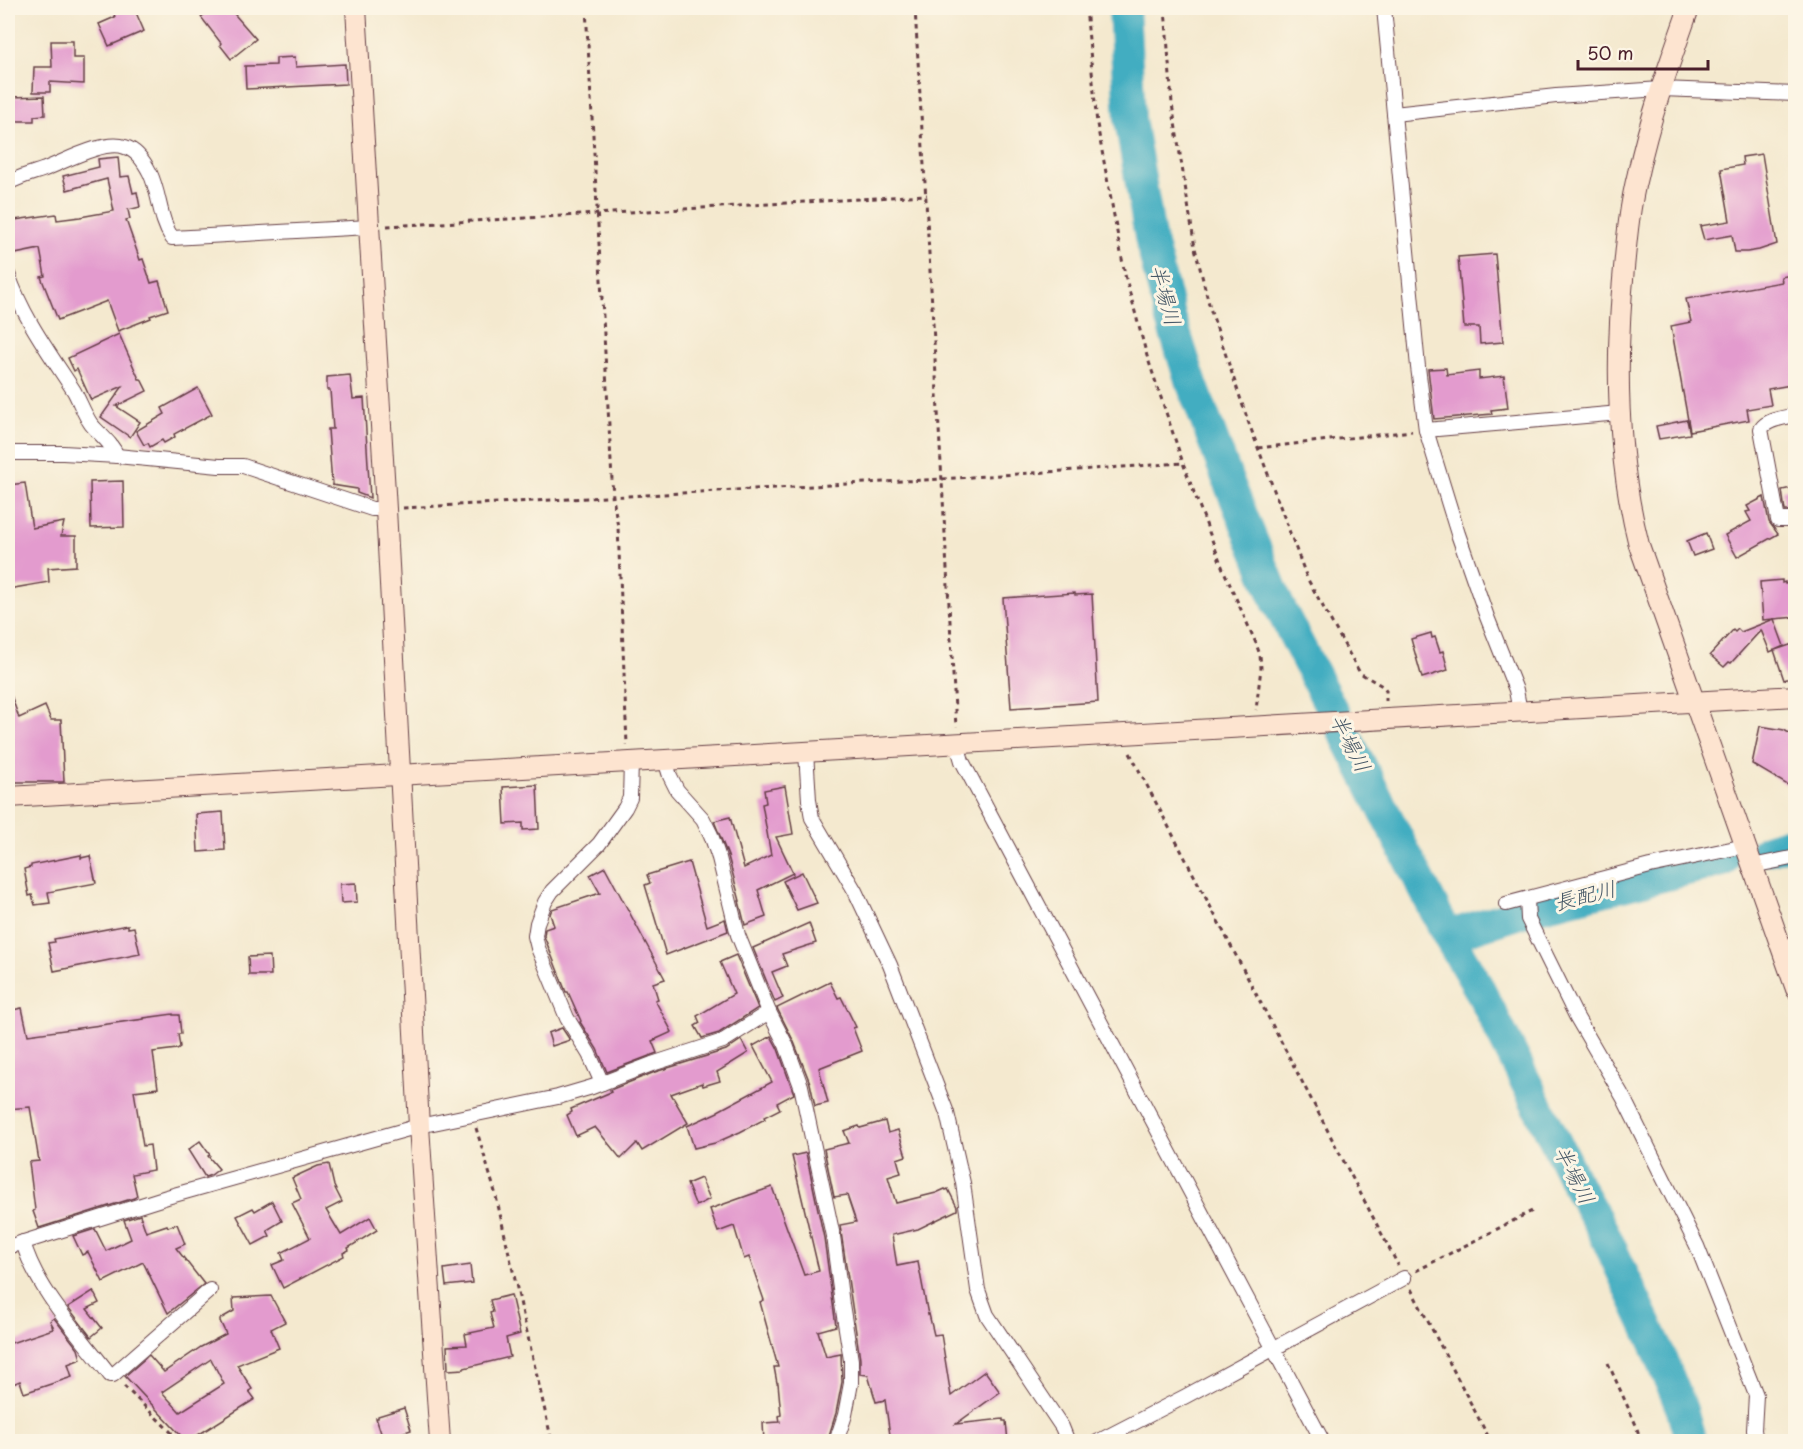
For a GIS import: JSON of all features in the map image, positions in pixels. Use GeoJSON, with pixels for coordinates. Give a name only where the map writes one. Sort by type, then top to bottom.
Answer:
{"type":"FeatureCollection","features":[{"type":"Feature","properties":{"kind":"street"},"geometry":{"type":"LineString","coordinates":[[356,8],[419,1126],[440,1442]]}},
{"type":"Feature","properties":{"kind":"street"},"geometry":{"type":"LineString","coordinates":[[1384,8],[1426,430],[1458,534],[1516,690],[1520,712]]}},
{"type":"Feature","properties":{"kind":"street"},"geometry":{"type":"LineString","coordinates":[[1689,8],[1661,89],[1637,174],[1627,233],[1619,313],[1620,413],[1625,474],[1639,545],[1796,989]]}},
{"type":"Feature","properties":{"kind":"street"},"geometry":{"type":"LineString","coordinates":[[1394,114],[1556,96],[1661,89],[1796,94]]}},
{"type":"Feature","properties":{"kind":"street"},"geometry":{"type":"LineString","coordinates":[[8,183],[25,174],[86,151],[118,145],[127,147],[136,154],[151,174],[166,228],[172,238],[369,227]]}},
{"type":"Feature","properties":{"kind":"street"},"geometry":{"type":"LineString","coordinates":[[8,274],[12,287],[36,332],[78,399],[90,423],[114,448],[117,456]]}},
{"type":"Feature","properties":{"kind":"street"},"geometry":{"type":"LineString","coordinates":[[1426,430],[1620,413]]}},
{"type":"Feature","properties":{"kind":"street"},"geometry":{"type":"LineString","coordinates":[[1796,415],[1762,425],[1761,429],[1778,520],[1796,520]]}},
{"type":"Feature","properties":{"kind":"street"},"geometry":{"type":"LineString","coordinates":[[8,453],[63,453],[243,466],[372,509],[386,509]]}},
{"type":"Feature","properties":{"kind":"street"},"geometry":{"type":"LineString","coordinates":[[8,797],[1796,696]]}},
{"type":"Feature","properties":{"kind":"street"},"geometry":{"type":"LineString","coordinates":[[957,744],[962,761],[1323,1442]]}},
{"type":"Feature","properties":{"kind":"street"},"geometry":{"type":"LineString","coordinates":[[806,752],[812,818],[855,891],[885,955],[947,1113],[963,1183],[978,1290],[987,1315],[1062,1427],[1066,1437],[1065,1442]]}},
{"type":"Feature","properties":{"kind":"street"},"geometry":{"type":"LineString","coordinates":[[665,760],[677,790],[703,819],[711,835],[738,935],[769,1012],[786,1045],[801,1086],[833,1236],[851,1360],[851,1383],[845,1415],[836,1442]]}},
{"type":"Feature","properties":{"kind":"street"},"geometry":{"type":"LineString","coordinates":[[602,1083],[589,1054],[567,1018],[535,936],[537,923],[552,891],[599,844],[625,808],[630,798],[631,762]]}},
{"type":"Feature","properties":{"kind":"street"},"geometry":{"type":"LineString","coordinates":[[1506,904],[1527,901],[1650,866],[1745,846]]}},
{"type":"Feature","properties":{"kind":"street"},"geometry":{"type":"LineString","coordinates":[[1752,866],[1796,857]]}},
{"type":"Feature","properties":{"kind":"street"},"geometry":{"type":"LineString","coordinates":[[1527,901],[1528,919],[1576,1016],[1623,1097],[1697,1246],[1756,1395],[1754,1430],[1756,1442]]}},
{"type":"Feature","properties":{"kind":"street"},"geometry":{"type":"LineString","coordinates":[[8,1247],[167,1197],[419,1126],[558,1097],[723,1041],[769,1012]]}},
{"type":"Feature","properties":{"kind":"street"},"geometry":{"type":"LineString","coordinates":[[23,1242],[30,1264],[42,1287],[110,1375],[113,1375],[210,1290]]}},
{"type":"Feature","properties":{"kind":"street"},"geometry":{"type":"LineString","coordinates":[[1097,1442],[1404,1278]]}},
{"type":"Feature","properties":{"kind":"path"},"geometry":{"type":"LineString","coordinates":[[586,8],[613,498],[618,528],[627,748],[631,762]]}},
{"type":"Feature","properties":{"kind":"path"},"geometry":{"type":"LineString","coordinates":[[915,8],[957,744]]}},
{"type":"Feature","properties":{"kind":"path"},"geometry":{"type":"LineString","coordinates":[[1086,8],[1097,124],[1125,275],[1147,356],[1183,463],[1223,569],[1260,655],[1261,668],[1255,726]]}},
{"type":"Feature","properties":{"kind":"path"},"geometry":{"type":"LineString","coordinates":[[1165,8],[1172,104],[1195,248],[1210,309],[1248,421],[1307,578],[1360,673],[1386,690],[1381,719]]}},
{"type":"Feature","properties":{"kind":"path"},"geometry":{"type":"LineString","coordinates":[[369,227],[927,195]]}},
{"type":"Feature","properties":{"kind":"path"},"geometry":{"type":"LineString","coordinates":[[1258,448],[1426,430]]}},
{"type":"Feature","properties":{"kind":"path"},"geometry":{"type":"LineString","coordinates":[[386,509],[613,498],[1183,463]]}},
{"type":"Feature","properties":{"kind":"path"},"geometry":{"type":"LineString","coordinates":[[1127,734],[1130,754],[1491,1442]]}},
{"type":"Feature","properties":{"kind":"path"},"geometry":{"type":"LineString","coordinates":[[472,1115],[495,1192],[552,1442]]}},
{"type":"Feature","properties":{"kind":"path"},"geometry":{"type":"LineString","coordinates":[[1404,1278],[1534,1210]]}},
{"type":"Feature","properties":{"kind":"path"},"geometry":{"type":"LineString","coordinates":[[1608,1363],[1636,1425],[1641,1442]]}},
{"type":"Feature","properties":{"kind":"path"},"geometry":{"type":"LineString","coordinates":[[113,1375],[181,1442]]}},
{"type":"Feature","properties":{"kind":"building"},"geometry":{"type":"Polygon","coordinates":[[[134,8],[144,31],[109,46],[99,24],[115,17],[114,14],[134,8]]]}},
{"type":"Feature","properties":{"kind":"building"},"geometry":{"type":"Polygon","coordinates":[[[214,8],[229,8],[256,39],[231,59],[201,17],[214,8]]]}},
{"type":"Feature","properties":{"kind":"building"},"geometry":{"type":"Polygon","coordinates":[[[51,41],[73,41],[73,58],[84,58],[84,84],[50,82],[50,92],[33,92],[34,67],[52,67],[51,41]]]}},
{"type":"Feature","properties":{"kind":"building"},"geometry":{"type":"Polygon","coordinates":[[[295,57],[296,67],[345,64],[346,84],[246,89],[245,66],[276,65],[276,58],[295,57]]]}},
{"type":"Feature","properties":{"kind":"building"},"geometry":{"type":"Polygon","coordinates":[[[44,96],[45,115],[34,116],[34,121],[8,121],[8,99],[44,96]]]}},
{"type":"Feature","properties":{"kind":"building"},"geometry":{"type":"Polygon","coordinates":[[[1762,154],[1777,244],[1759,250],[1735,252],[1732,235],[1704,240],[1700,226],[1730,221],[1721,169],[1743,165],[1742,157],[1762,154]]]}},
{"type":"Feature","properties":{"kind":"building"},"geometry":{"type":"Polygon","coordinates":[[[118,157],[120,177],[129,176],[133,193],[137,192],[140,207],[128,210],[130,219],[126,220],[140,260],[143,259],[151,283],[159,281],[168,310],[118,331],[107,301],[58,320],[41,277],[45,276],[40,249],[10,255],[8,221],[56,214],[57,220],[114,211],[107,179],[67,190],[63,176],[99,167],[98,159],[118,157]]]}},
{"type":"Feature","properties":{"kind":"building"},"geometry":{"type":"Polygon","coordinates":[[[1495,254],[1503,342],[1480,344],[1479,327],[1464,327],[1458,257],[1495,254]]]}},
{"type":"Feature","properties":{"kind":"building"},"geometry":{"type":"Polygon","coordinates":[[[1796,274],[1796,384],[1768,389],[1771,405],[1747,409],[1749,420],[1690,431],[1671,326],[1691,322],[1686,299],[1782,282],[1781,277],[1796,274]]]}},
{"type":"Feature","properties":{"kind":"building"},"geometry":{"type":"Polygon","coordinates":[[[119,334],[139,379],[147,391],[116,406],[140,422],[130,437],[101,417],[123,386],[91,400],[77,369],[74,371],[68,358],[119,334]]]}},
{"type":"Feature","properties":{"kind":"building"},"geometry":{"type":"Polygon","coordinates":[[[1446,368],[1447,375],[1479,371],[1479,379],[1504,376],[1508,408],[1491,410],[1492,414],[1434,419],[1428,369],[1446,368]]]}},
{"type":"Feature","properties":{"kind":"building"},"geometry":{"type":"Polygon","coordinates":[[[350,375],[353,399],[364,398],[370,498],[357,493],[357,489],[332,485],[328,429],[333,429],[327,377],[350,375]]]}},
{"type":"Feature","properties":{"kind":"building"},"geometry":{"type":"Polygon","coordinates":[[[198,388],[212,414],[174,434],[175,437],[164,443],[162,440],[150,447],[148,443],[144,445],[136,431],[165,414],[162,408],[198,388]]]}},
{"type":"Feature","properties":{"kind":"building"},"geometry":{"type":"Polygon","coordinates":[[[1687,420],[1690,434],[1659,439],[1656,426],[1687,420]]]}},
{"type":"Feature","properties":{"kind":"building"},"geometry":{"type":"Polygon","coordinates":[[[123,481],[124,527],[91,528],[90,482],[123,481]]]}},
{"type":"Feature","properties":{"kind":"building"},"geometry":{"type":"Polygon","coordinates":[[[25,483],[32,528],[64,522],[61,536],[76,536],[76,566],[48,568],[49,582],[8,589],[8,515],[11,515],[8,485],[25,483]]]}},
{"type":"Feature","properties":{"kind":"building"},"geometry":{"type":"Polygon","coordinates":[[[1792,488],[1796,511],[1785,511],[1782,490],[1792,488]]]}},
{"type":"Feature","properties":{"kind":"building"},"geometry":{"type":"Polygon","coordinates":[[[1764,497],[1769,522],[1778,534],[1737,557],[1725,535],[1751,521],[1746,512],[1750,511],[1747,506],[1764,497]]]}},
{"type":"Feature","properties":{"kind":"building"},"geometry":{"type":"Polygon","coordinates":[[[1706,533],[1712,549],[1693,556],[1687,541],[1706,533]]]}},
{"type":"Feature","properties":{"kind":"building"},"geometry":{"type":"Polygon","coordinates":[[[1782,580],[1785,584],[1796,583],[1796,617],[1763,620],[1760,582],[1782,580]]]}},
{"type":"Feature","properties":{"kind":"building"},"geometry":{"type":"Polygon","coordinates":[[[1075,593],[1075,595],[1092,594],[1098,702],[1011,708],[1003,598],[1075,593]]]}},
{"type":"Feature","properties":{"kind":"building"},"geometry":{"type":"Polygon","coordinates":[[[1774,619],[1784,646],[1775,650],[1793,644],[1796,652],[1796,676],[1784,680],[1774,650],[1770,652],[1761,630],[1731,663],[1729,662],[1724,667],[1710,655],[1733,630],[1735,632],[1738,629],[1741,632],[1774,619]]]}},
{"type":"Feature","properties":{"kind":"building"},"geometry":{"type":"Polygon","coordinates":[[[1431,633],[1432,638],[1435,637],[1440,652],[1443,651],[1448,670],[1422,678],[1411,639],[1431,633]]]}},
{"type":"Feature","properties":{"kind":"building"},"geometry":{"type":"Polygon","coordinates":[[[10,692],[19,718],[45,706],[51,720],[61,720],[64,782],[8,782],[8,693],[10,692]]]}},
{"type":"Feature","properties":{"kind":"building"},"geometry":{"type":"Polygon","coordinates":[[[1760,726],[1784,730],[1796,737],[1796,790],[1752,764],[1760,726]]]}},
{"type":"Feature","properties":{"kind":"building"},"geometry":{"type":"Polygon","coordinates":[[[537,785],[539,829],[523,830],[523,823],[505,824],[503,787],[537,785]]]}},
{"type":"Feature","properties":{"kind":"building"},"geometry":{"type":"Polygon","coordinates":[[[785,786],[793,834],[776,837],[793,873],[758,890],[766,917],[745,925],[728,856],[714,821],[730,817],[744,868],[771,855],[762,804],[766,803],[764,790],[785,786]]]}},
{"type":"Feature","properties":{"kind":"building"},"geometry":{"type":"Polygon","coordinates":[[[223,812],[225,850],[198,852],[196,814],[223,812]]]}},
{"type":"Feature","properties":{"kind":"building"},"geometry":{"type":"Polygon","coordinates":[[[81,855],[81,858],[90,856],[96,883],[48,892],[50,903],[35,905],[32,895],[29,896],[24,869],[31,865],[81,855]]]}},
{"type":"Feature","properties":{"kind":"building"},"geometry":{"type":"Polygon","coordinates":[[[689,862],[707,926],[725,919],[728,931],[666,955],[645,885],[650,883],[647,875],[689,862]]]}},
{"type":"Feature","properties":{"kind":"building"},"geometry":{"type":"Polygon","coordinates":[[[605,867],[665,979],[653,983],[658,999],[655,1000],[672,1032],[652,1041],[657,1053],[607,1072],[566,992],[544,936],[545,929],[554,926],[550,914],[552,909],[600,893],[590,875],[605,867]]]}},
{"type":"Feature","properties":{"kind":"building"},"geometry":{"type":"Polygon","coordinates":[[[802,872],[817,903],[797,910],[783,881],[802,872]]]}},
{"type":"Feature","properties":{"kind":"building"},"geometry":{"type":"Polygon","coordinates":[[[356,883],[357,902],[341,903],[340,884],[356,883]]]}},
{"type":"Feature","properties":{"kind":"building"},"geometry":{"type":"Polygon","coordinates":[[[809,923],[816,943],[782,954],[787,966],[772,972],[783,998],[775,1002],[753,948],[809,923]]]}},
{"type":"Feature","properties":{"kind":"building"},"geometry":{"type":"Polygon","coordinates":[[[128,925],[128,928],[134,927],[140,954],[54,971],[48,943],[55,942],[54,939],[128,925]]]}},
{"type":"Feature","properties":{"kind":"building"},"geometry":{"type":"Polygon","coordinates":[[[736,955],[758,1008],[719,1033],[702,1038],[695,1026],[700,1023],[697,1016],[734,994],[720,962],[736,955]]]}},
{"type":"Feature","properties":{"kind":"building"},"geometry":{"type":"Polygon","coordinates":[[[270,956],[271,975],[249,975],[248,957],[270,956]]]}},
{"type":"Feature","properties":{"kind":"building"},"geometry":{"type":"Polygon","coordinates":[[[830,982],[838,998],[841,997],[856,1027],[853,1028],[862,1051],[819,1068],[828,1103],[815,1106],[810,1083],[794,1042],[777,1008],[830,982]]]}},
{"type":"Feature","properties":{"kind":"building"},"geometry":{"type":"Polygon","coordinates":[[[22,1008],[28,1035],[173,1014],[179,1015],[181,1034],[178,1034],[180,1047],[177,1049],[153,1052],[158,1088],[134,1091],[143,1146],[150,1145],[153,1170],[132,1174],[137,1196],[39,1228],[33,1211],[35,1210],[29,1162],[39,1161],[30,1107],[8,1109],[8,1011],[22,1008]]]}},
{"type":"Feature","properties":{"kind":"building"},"geometry":{"type":"Polygon","coordinates":[[[562,1028],[570,1040],[552,1046],[548,1033],[562,1028]]]}},
{"type":"Feature","properties":{"kind":"building"},"geometry":{"type":"Polygon","coordinates":[[[771,1036],[794,1094],[777,1103],[780,1109],[764,1117],[765,1119],[715,1143],[694,1148],[687,1126],[718,1112],[772,1082],[753,1046],[771,1036]]]}},
{"type":"Feature","properties":{"kind":"building"},"geometry":{"type":"Polygon","coordinates":[[[741,1040],[748,1053],[717,1072],[720,1081],[703,1086],[702,1083],[671,1094],[688,1123],[642,1151],[637,1143],[621,1159],[595,1127],[576,1136],[567,1115],[572,1112],[571,1109],[655,1072],[726,1050],[741,1040]]]}},
{"type":"Feature","properties":{"kind":"building"},"geometry":{"type":"Polygon","coordinates":[[[885,1121],[888,1133],[898,1130],[906,1156],[897,1159],[901,1173],[888,1177],[896,1203],[948,1189],[957,1207],[957,1210],[918,1229],[892,1235],[897,1266],[918,1262],[934,1335],[941,1334],[951,1396],[985,1371],[1000,1392],[956,1424],[1003,1419],[1006,1421],[1008,1442],[891,1442],[885,1400],[876,1402],[868,1375],[860,1374],[860,1359],[840,1225],[856,1222],[847,1195],[834,1197],[824,1149],[849,1143],[844,1131],[885,1121]]]}},
{"type":"Feature","properties":{"kind":"building"},"geometry":{"type":"Polygon","coordinates":[[[200,1141],[210,1155],[208,1156],[219,1169],[205,1177],[188,1150],[200,1141]]]}},
{"type":"Feature","properties":{"kind":"building"},"geometry":{"type":"Polygon","coordinates":[[[806,1153],[824,1238],[836,1326],[818,1331],[826,1357],[841,1354],[842,1382],[827,1442],[764,1442],[763,1423],[780,1422],[779,1416],[781,1415],[774,1367],[778,1367],[760,1302],[764,1300],[749,1257],[744,1259],[734,1226],[718,1232],[710,1209],[772,1187],[804,1275],[819,1271],[792,1156],[806,1153]]]}},
{"type":"Feature","properties":{"kind":"building"},"geometry":{"type":"Polygon","coordinates":[[[329,1164],[334,1186],[342,1202],[326,1210],[341,1235],[370,1217],[377,1230],[348,1248],[349,1250],[343,1253],[344,1256],[283,1288],[272,1265],[284,1260],[281,1253],[310,1238],[292,1203],[301,1199],[292,1178],[318,1166],[329,1164]]]}},
{"type":"Feature","properties":{"kind":"building"},"geometry":{"type":"Polygon","coordinates":[[[701,1178],[710,1199],[696,1206],[687,1184],[701,1178]]]}},
{"type":"Feature","properties":{"kind":"building"},"geometry":{"type":"Polygon","coordinates":[[[272,1201],[282,1221],[267,1230],[270,1236],[253,1245],[237,1216],[253,1208],[255,1211],[272,1201]]]}},
{"type":"Feature","properties":{"kind":"building"},"geometry":{"type":"Polygon","coordinates":[[[140,1215],[146,1232],[177,1224],[185,1244],[176,1248],[204,1284],[168,1313],[143,1262],[103,1282],[88,1252],[82,1255],[73,1236],[95,1229],[106,1251],[131,1239],[124,1220],[140,1215]]]}},
{"type":"Feature","properties":{"kind":"building"},"geometry":{"type":"Polygon","coordinates":[[[470,1265],[472,1283],[446,1286],[444,1269],[470,1265]]]}},
{"type":"Feature","properties":{"kind":"building"},"geometry":{"type":"Polygon","coordinates":[[[93,1291],[99,1303],[87,1309],[102,1328],[91,1337],[68,1307],[93,1291]]]}},
{"type":"Feature","properties":{"kind":"building"},"geometry":{"type":"Polygon","coordinates":[[[511,1295],[520,1334],[506,1338],[510,1357],[464,1369],[448,1370],[447,1346],[467,1345],[465,1334],[494,1328],[490,1313],[493,1312],[490,1300],[511,1295]]]}},
{"type":"Feature","properties":{"kind":"building"},"geometry":{"type":"Polygon","coordinates":[[[271,1296],[285,1322],[271,1329],[279,1348],[237,1365],[252,1389],[249,1391],[255,1399],[187,1442],[125,1376],[149,1355],[164,1372],[201,1347],[226,1334],[220,1319],[234,1311],[233,1298],[271,1296]],[[211,1359],[162,1392],[180,1412],[224,1384],[211,1359]]]}},
{"type":"Feature","properties":{"kind":"building"},"geometry":{"type":"Polygon","coordinates":[[[54,1318],[78,1349],[81,1359],[68,1364],[72,1377],[24,1393],[20,1381],[8,1386],[8,1344],[53,1329],[50,1321],[54,1318]]]}},
{"type":"Feature","properties":{"kind":"building"},"geometry":{"type":"Polygon","coordinates":[[[404,1408],[411,1430],[383,1439],[376,1418],[404,1408]]]}},
{"type":"Feature","properties":{"kind":"waterway","name":"半場川"},"geometry":{"type":"LineString","coordinates":[[1124,8],[1130,119],[1150,237],[1171,320],[1189,376],[1229,483],[1278,604],[1448,936],[1480,990],[1579,1189],[1604,1233],[1655,1343],[1682,1410],[1691,1442]]}},
{"type":"Feature","properties":{"kind":"waterway","name":"長配川"},"geometry":{"type":"LineString","coordinates":[[1767,850],[1796,843]]}},
{"type":"Feature","properties":{"kind":"waterway","name":"長配川"},"geometry":{"type":"LineString","coordinates":[[1448,936],[1538,907],[1723,861]]}}]}
